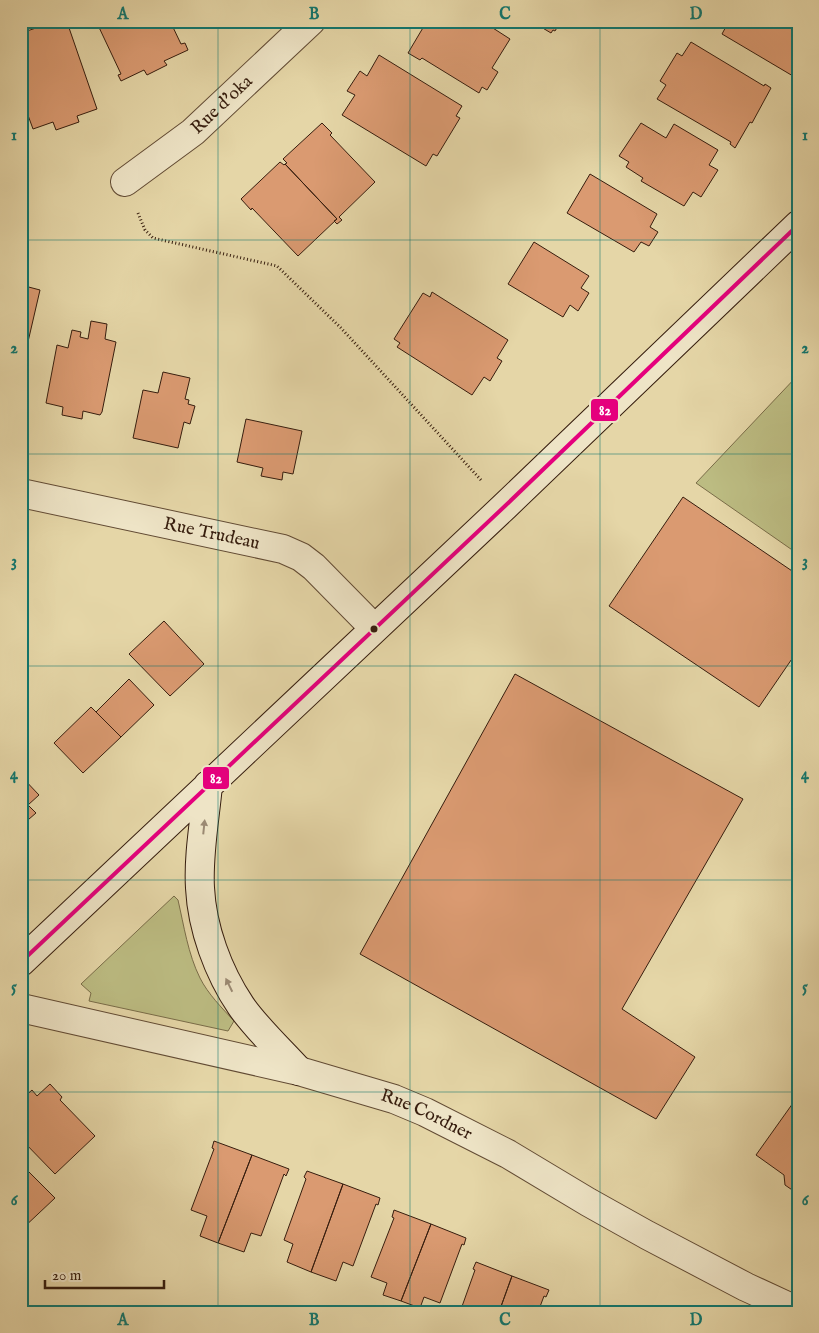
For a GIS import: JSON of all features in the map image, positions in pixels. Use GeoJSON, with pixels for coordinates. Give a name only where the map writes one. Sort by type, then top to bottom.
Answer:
{"type":"FeatureCollection","features":[{"type":"Feature","properties":{"kind":"street","name":"Rue d'oka"},"geometry":{"type":"LineString","coordinates":[[126,182],[193,132],[311,21]]}},
{"type":"Feature","properties":{"kind":"street"},"geometry":{"type":"LineString","coordinates":[[21,962],[505,506],[798,225]]}},
{"type":"Feature","properties":{"kind":"street","name":"Rue Trudeau"},"geometry":{"type":"LineString","coordinates":[[21,492],[283,549],[301,557],[314,567],[374,628]]}},
{"type":"Feature","properties":{"kind":"street"},"geometry":{"type":"LineString","coordinates":[[208,785],[200,869],[202,907],[208,935],[222,972],[241,1007],[300,1071]]}},
{"type":"Feature","properties":{"kind":"street","name":"Rue Cordner"},"geometry":{"type":"LineString","coordinates":[[21,1008],[300,1071],[394,1098],[508,1154],[588,1202],[656,1239],[746,1287],[798,1311]]}},
{"type":"Feature","properties":{"kind":"path"},"geometry":{"type":"LineString","coordinates":[[145,230],[152,238],[277,266],[341,328],[467,465]]}},
{"type":"Feature","properties":{"kind":"green space"},"geometry":{"type":"Polygon","coordinates":[[[798,375],[798,554],[696,483],[798,375]]]}},
{"type":"Feature","properties":{"kind":"green space"},"geometry":{"type":"Polygon","coordinates":[[[174,896],[178,900],[189,950],[200,978],[211,995],[234,1021],[228,1031],[89,1001],[91,993],[81,984],[174,896]]]}},
{"type":"Feature","properties":{"kind":"building"},"geometry":{"type":"Polygon","coordinates":[[[96,21],[170,21],[181,44],[185,43],[188,50],[164,61],[167,65],[147,75],[144,70],[121,81],[118,75],[121,74],[96,21]]]}},
{"type":"Feature","properties":{"kind":"building"},"geometry":{"type":"Polygon","coordinates":[[[427,21],[482,21],[510,39],[492,68],[498,72],[487,90],[482,87],[479,93],[422,58],[420,60],[408,53],[427,21]]]}},
{"type":"Feature","properties":{"kind":"building"},"geometry":{"type":"Polygon","coordinates":[[[531,21],[561,21],[555,31],[553,30],[551,33],[531,21]]]}},
{"type":"Feature","properties":{"kind":"building"},"geometry":{"type":"Polygon","coordinates":[[[729,21],[798,21],[798,79],[722,34],[729,21]]]}},
{"type":"Feature","properties":{"kind":"building"},"geometry":{"type":"Polygon","coordinates":[[[67,22],[97,109],[77,116],[79,122],[56,130],[53,122],[33,129],[21,96],[21,33],[51,23],[52,27],[67,22]]]}},
{"type":"Feature","properties":{"kind":"building"},"geometry":{"type":"Polygon","coordinates":[[[691,42],[764,86],[765,84],[771,88],[752,123],[750,122],[735,148],[730,144],[731,142],[657,99],[666,85],[660,81],[677,53],[682,56],[691,42]]]}},
{"type":"Feature","properties":{"kind":"building"},"geometry":{"type":"Polygon","coordinates":[[[379,55],[462,106],[456,116],[460,118],[437,156],[433,154],[426,166],[342,115],[355,95],[347,91],[360,71],[367,76],[379,55]]]}},
{"type":"Feature","properties":{"kind":"building"},"geometry":{"type":"Polygon","coordinates":[[[322,123],[332,133],[330,135],[375,182],[339,217],[342,220],[337,224],[334,221],[337,219],[285,164],[287,163],[283,159],[322,123]]]}},
{"type":"Feature","properties":{"kind":"building"},"geometry":{"type":"Polygon","coordinates":[[[641,123],[666,138],[674,124],[718,150],[709,165],[718,170],[701,197],[693,192],[684,206],[641,181],[643,178],[626,167],[629,162],[619,156],[641,123]]]}},
{"type":"Feature","properties":{"kind":"building"},"geometry":{"type":"Polygon","coordinates":[[[280,162],[285,164],[337,219],[298,256],[241,199],[280,162]]]}},
{"type":"Feature","properties":{"kind":"building"},"geometry":{"type":"Polygon","coordinates":[[[590,174],[657,214],[650,227],[658,232],[649,246],[641,242],[634,252],[567,213],[590,174]]]}},
{"type":"Feature","properties":{"kind":"building"},"geometry":{"type":"Polygon","coordinates":[[[534,242],[589,276],[581,288],[589,293],[578,311],[570,305],[563,317],[508,284],[534,242]]]}},
{"type":"Feature","properties":{"kind":"building"},"geometry":{"type":"Polygon","coordinates":[[[21,285],[40,290],[21,372],[21,285]]]}},
{"type":"Feature","properties":{"kind":"building"},"geometry":{"type":"Polygon","coordinates":[[[432,292],[508,340],[497,358],[502,361],[490,381],[484,377],[472,395],[397,347],[400,343],[394,339],[423,293],[430,297],[432,292]]]}},
{"type":"Feature","properties":{"kind":"building"},"geometry":{"type":"Polygon","coordinates":[[[91,321],[107,324],[105,339],[116,342],[102,412],[100,415],[83,411],[82,419],[62,415],[63,407],[46,403],[57,345],[68,348],[72,330],[81,332],[80,337],[88,339],[91,321]]]}},
{"type":"Feature","properties":{"kind":"building"},"geometry":{"type":"Polygon","coordinates":[[[163,372],[190,378],[185,399],[189,400],[188,404],[195,406],[190,424],[184,422],[178,448],[133,438],[143,390],[158,393],[163,372]]]}},
{"type":"Feature","properties":{"kind":"building"},"geometry":{"type":"Polygon","coordinates":[[[246,419],[302,431],[293,474],[283,472],[282,480],[261,476],[263,468],[237,462],[246,419]]]}},
{"type":"Feature","properties":{"kind":"building"},"geometry":{"type":"Polygon","coordinates":[[[683,497],[798,575],[798,650],[759,707],[609,606],[683,497]]]}},
{"type":"Feature","properties":{"kind":"building"},"geometry":{"type":"Polygon","coordinates":[[[164,621],[204,664],[170,696],[129,654],[164,621]]]}},
{"type":"Feature","properties":{"kind":"building"},"geometry":{"type":"Polygon","coordinates":[[[515,674],[743,799],[622,1009],[695,1057],[656,1119],[360,954],[515,674]]]}},
{"type":"Feature","properties":{"kind":"building"},"geometry":{"type":"Polygon","coordinates":[[[129,679],[154,705],[121,737],[96,712],[129,679]]]}},
{"type":"Feature","properties":{"kind":"building"},"geometry":{"type":"Polygon","coordinates":[[[91,707],[121,737],[83,773],[54,743],[91,707]]]}},
{"type":"Feature","properties":{"kind":"building"},"geometry":{"type":"Polygon","coordinates":[[[21,776],[39,795],[28,805],[36,813],[21,826],[21,776]]]}},
{"type":"Feature","properties":{"kind":"building"},"geometry":{"type":"Polygon","coordinates":[[[50,1084],[62,1097],[60,1100],[95,1136],[55,1174],[21,1139],[21,1100],[32,1090],[37,1096],[50,1084]]]}},
{"type":"Feature","properties":{"kind":"building"},"geometry":{"type":"Polygon","coordinates":[[[798,1096],[798,1194],[785,1185],[784,1175],[756,1155],[798,1096]]]}},
{"type":"Feature","properties":{"kind":"building"},"geometry":{"type":"Polygon","coordinates":[[[214,1141],[252,1155],[218,1243],[200,1236],[207,1216],[191,1210],[214,1149],[212,1148],[214,1141]]]}},
{"type":"Feature","properties":{"kind":"building"},"geometry":{"type":"Polygon","coordinates":[[[252,1155],[289,1169],[286,1176],[284,1174],[261,1236],[251,1233],[244,1252],[218,1243],[252,1155]]]}},
{"type":"Feature","properties":{"kind":"building"},"geometry":{"type":"Polygon","coordinates":[[[21,1164],[55,1198],[21,1230],[21,1164]]]}},
{"type":"Feature","properties":{"kind":"building"},"geometry":{"type":"Polygon","coordinates":[[[307,1171],[343,1184],[311,1272],[287,1262],[293,1244],[284,1240],[306,1179],[304,1177],[307,1171]]]}},
{"type":"Feature","properties":{"kind":"building"},"geometry":{"type":"Polygon","coordinates":[[[343,1184],[380,1198],[378,1205],[376,1204],[353,1266],[343,1262],[336,1281],[311,1272],[343,1184]]]}},
{"type":"Feature","properties":{"kind":"building"},"geometry":{"type":"Polygon","coordinates":[[[394,1210],[431,1224],[401,1301],[383,1295],[387,1283],[371,1277],[394,1218],[392,1217],[394,1210]]]}},
{"type":"Feature","properties":{"kind":"building"},"geometry":{"type":"Polygon","coordinates":[[[431,1224],[466,1238],[440,1303],[424,1297],[420,1308],[401,1301],[431,1224]]]}},
{"type":"Feature","properties":{"kind":"building"},"geometry":{"type":"Polygon","coordinates":[[[476,1262],[512,1276],[499,1312],[460,1312],[476,1262]]]}},
{"type":"Feature","properties":{"kind":"building"},"geometry":{"type":"Polygon","coordinates":[[[512,1276],[549,1290],[546,1297],[544,1296],[538,1312],[499,1312],[512,1276]]]}},
{"type":"Feature","properties":{"kind":"transit line","name":"82"},"geometry":{"type":"LineString","coordinates":[[21,962],[505,506],[798,225]]}}]}
